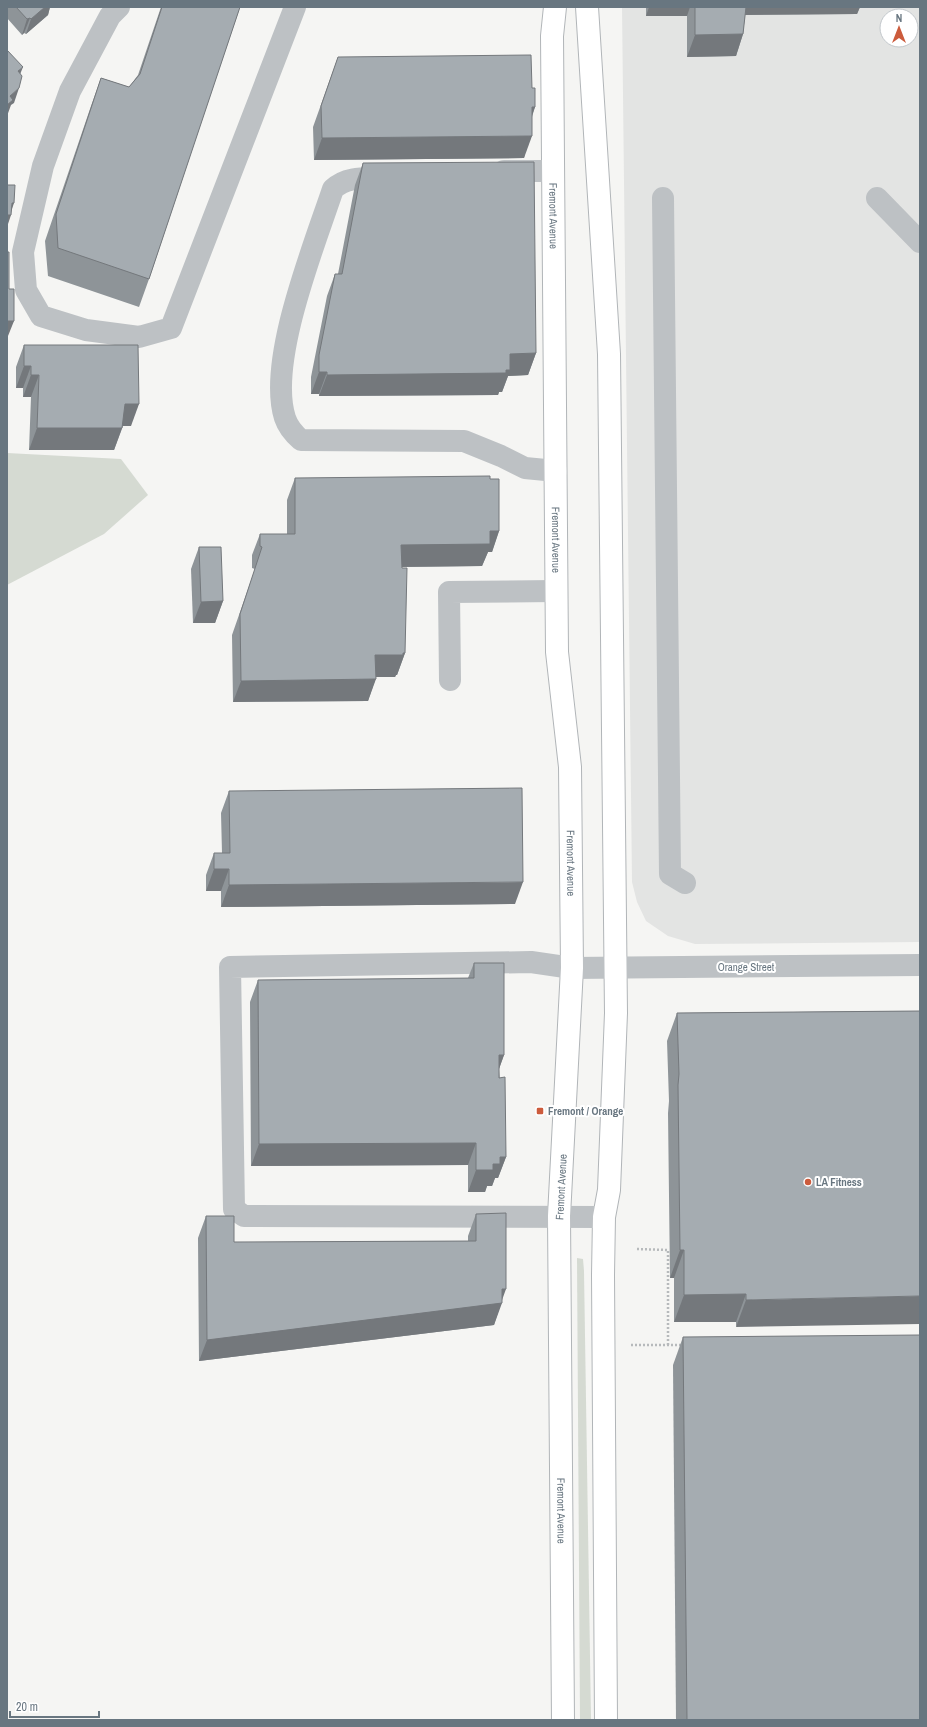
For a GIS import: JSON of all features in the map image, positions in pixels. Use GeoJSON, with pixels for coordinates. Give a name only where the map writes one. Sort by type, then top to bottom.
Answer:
{"type":"FeatureCollection","features":[{"type":"Feature","properties":{"kind":"main road","name":"Fremont Avenue"},"geometry":{"type":"LineString","coordinates":[[555,7],[552,36],[557,652],[570,767],[572,968],[559,1216],[563,1720]]}},
{"type":"Feature","properties":{"kind":"main road"},"geometry":{"type":"LineString","coordinates":[[587,7],[609,354],[616,1013],[609,1190],[604,1217],[603,1291],[606,1720]]}},
{"type":"Feature","properties":{"kind":"street"},"geometry":{"type":"LineString","coordinates":[[119,7],[110,16],[70,91],[43,166],[23,252],[26,290],[41,316],[86,330],[139,337],[171,328],[295,7]]}},
{"type":"Feature","properties":{"kind":"street"},"geometry":{"type":"LineString","coordinates":[[482,171],[553,171]]}},
{"type":"Feature","properties":{"kind":"street"},"geometry":{"type":"LineString","coordinates":[[406,176],[348,180],[340,182],[333,189],[302,285],[284,348],[282,394],[285,419],[293,433],[301,440],[464,441],[501,456],[525,468],[556,472]]}},
{"type":"Feature","properties":{"kind":"street"},"geometry":{"type":"LineString","coordinates":[[663,198],[670,874],[685,883]]}},
{"type":"Feature","properties":{"kind":"street"},"geometry":{"type":"LineString","coordinates":[[877,198],[920,242]]}},
{"type":"Feature","properties":{"kind":"street"},"geometry":{"type":"LineString","coordinates":[[450,680],[449,592],[556,591]]}},
{"type":"Feature","properties":{"kind":"street","name":"Orange Street"},"geometry":{"type":"LineString","coordinates":[[559,1216],[244,1216],[234,1209],[230,967],[531,962],[572,968],[920,965]]}},
{"type":"Feature","properties":{"kind":"street"},"geometry":{"type":"LineString","coordinates":[[559,1216],[604,1217]]}},
{"type":"Feature","properties":{"kind":"path"},"geometry":{"type":"LineString","coordinates":[[637,1249],[668,1250],[668,1345]]}},
{"type":"Feature","properties":{"kind":"path"},"geometry":{"type":"LineString","coordinates":[[626,1345],[692,1345]]}},
{"type":"Feature","properties":{"kind":"shaded area"},"geometry":{"type":"Polygon","coordinates":[[[622,7],[920,7],[920,942],[695,944],[668,936],[646,921],[637,902],[632,882],[622,7]]]}},
{"type":"Feature","properties":{"kind":"shaded area"},"geometry":{"type":"Polygon","coordinates":[[[7,453],[121,459],[148,495],[104,534],[7,585],[7,453]]]}},
{"type":"Feature","properties":{"kind":"shaded area"},"geometry":{"type":"Polygon","coordinates":[[[577,1258],[583,1259],[584,1271],[591,1720],[580,1720],[577,1258]]]}},
{"type":"Feature","properties":{"kind":"building"},"geometry":{"type":"Polygon","coordinates":[[[16,7],[45,7],[31,19],[27,19],[16,7]]]}},
{"type":"Feature","properties":{"kind":"building"},"geometry":{"type":"Polygon","coordinates":[[[162,7],[240,7],[149,279],[58,248],[56,214],[101,78],[129,87],[140,74],[162,7]]]}},
{"type":"Feature","properties":{"kind":"building"},"geometry":{"type":"Polygon","coordinates":[[[695,7],[746,7],[743,34],[695,35],[695,7]]]}},
{"type":"Feature","properties":{"kind":"building"},"geometry":{"type":"Polygon","coordinates":[[[7,50],[23,67],[18,71],[22,76],[19,88],[10,96],[13,100],[7,105],[7,50]]]}},
{"type":"Feature","properties":{"kind":"building"},"geometry":{"type":"Polygon","coordinates":[[[531,55],[532,88],[535,88],[535,107],[532,107],[532,136],[322,138],[321,106],[338,57],[531,55]]]}},
{"type":"Feature","properties":{"kind":"building"},"geometry":{"type":"Polygon","coordinates":[[[534,162],[536,353],[510,354],[510,370],[506,370],[506,373],[327,375],[327,372],[319,372],[319,355],[335,274],[342,274],[363,163],[534,162]]]}},
{"type":"Feature","properties":{"kind":"building"},"geometry":{"type":"Polygon","coordinates":[[[7,185],[15,185],[14,203],[12,203],[11,215],[7,215],[7,185]]]}},
{"type":"Feature","properties":{"kind":"building"},"geometry":{"type":"Polygon","coordinates":[[[7,252],[9,252],[9,289],[14,289],[14,321],[7,321],[7,252]]]}},
{"type":"Feature","properties":{"kind":"building"},"geometry":{"type":"Polygon","coordinates":[[[24,345],[138,345],[139,404],[125,404],[122,428],[37,428],[39,375],[31,375],[31,366],[24,366],[24,345]]]}},
{"type":"Feature","properties":{"kind":"building"},"geometry":{"type":"Polygon","coordinates":[[[490,476],[490,479],[499,479],[499,531],[490,531],[490,544],[401,545],[402,568],[407,568],[405,653],[403,653],[403,655],[375,655],[376,679],[241,681],[240,614],[262,547],[260,546],[260,534],[295,534],[295,478],[490,476]]]}},
{"type":"Feature","properties":{"kind":"building"},"geometry":{"type":"Polygon","coordinates":[[[199,547],[221,547],[223,601],[201,602],[199,547]]]}},
{"type":"Feature","properties":{"kind":"building"},"geometry":{"type":"Polygon","coordinates":[[[522,788],[523,882],[229,885],[229,869],[214,869],[214,853],[230,853],[229,791],[522,788]]]}},
{"type":"Feature","properties":{"kind":"building"},"geometry":{"type":"Polygon","coordinates":[[[474,963],[504,963],[504,1055],[499,1055],[499,1078],[505,1077],[506,1157],[500,1157],[500,1164],[493,1164],[493,1170],[476,1170],[476,1143],[259,1144],[258,980],[474,978],[474,963]]]}},
{"type":"Feature","properties":{"kind":"building"},"geometry":{"type":"Polygon","coordinates":[[[920,1011],[920,1296],[746,1300],[746,1294],[684,1295],[684,1250],[680,1250],[679,1074],[677,1013],[920,1011]]]}},
{"type":"Feature","properties":{"kind":"building"},"geometry":{"type":"Polygon","coordinates":[[[506,1213],[506,1289],[502,1289],[502,1303],[207,1340],[206,1216],[234,1216],[234,1242],[476,1241],[476,1214],[506,1213]]]}},
{"type":"Feature","properties":{"kind":"building"},"geometry":{"type":"Polygon","coordinates":[[[920,1335],[920,1720],[687,1720],[683,1337],[920,1335]]]}},
{"type":"Feature","properties":{"kind":"place","name":"Fremont / Orange"},"geometry":{"type":"Point","coordinates":[540,1111]}},
{"type":"Feature","properties":{"kind":"place","name":"LA Fitness"},"geometry":{"type":"Point","coordinates":[808,1182]}}]}
